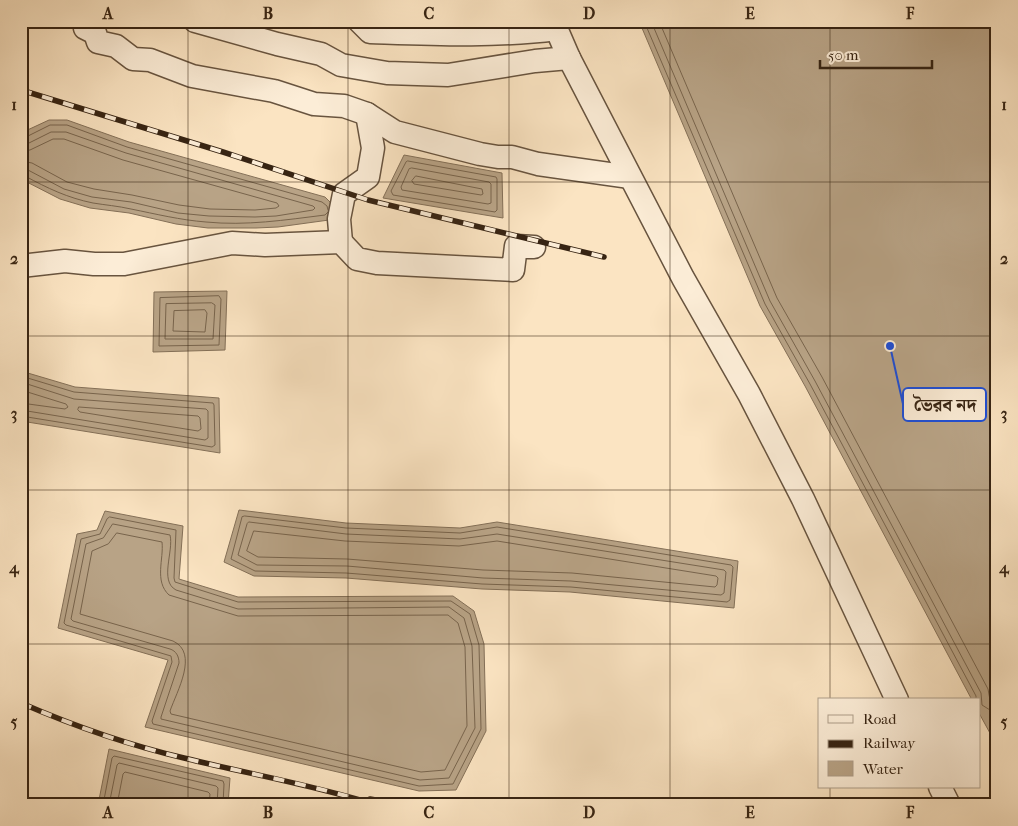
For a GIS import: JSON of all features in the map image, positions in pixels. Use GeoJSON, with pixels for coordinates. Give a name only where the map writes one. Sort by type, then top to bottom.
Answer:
{"type":"FeatureCollection","features":[{"type":"Feature","properties":{"kind":"street"},"geometry":{"type":"LineString","coordinates":[[195,21],[321,54],[341,65],[387,73],[448,75],[535,61],[569,58]]}},
{"type":"Feature","properties":{"kind":"street"},"geometry":{"type":"LineString","coordinates":[[360,21],[370,32],[478,35],[519,34],[555,25],[569,58],[630,177],[683,278],[749,394],[803,499],[896,698]]}},
{"type":"Feature","properties":{"kind":"street"},"geometry":{"type":"LineString","coordinates":[[85,28],[95,33],[98,42],[116,46],[133,59],[150,60],[192,76],[274,91],[314,104],[344,106],[367,114],[395,132],[480,154],[512,157],[538,164],[630,177]]}},
{"type":"Feature","properties":{"kind":"street"},"geometry":{"type":"LineString","coordinates":[[367,114],[373,148],[368,177],[344,194],[339,220],[341,242],[358,259],[378,263],[512,270],[516,246],[534,247]]}},
{"type":"Feature","properties":{"kind":"street"},"geometry":{"type":"LineString","coordinates":[[21,266],[65,261],[94,264],[124,264],[232,243],[265,246],[341,242]]}},
{"type":"Feature","properties":{"kind":"street"},"geometry":{"type":"LineString","coordinates":[[940,788],[949,805]]}},
{"type":"Feature","properties":{"kind":"water"},"geometry":{"type":"Polygon","coordinates":[[[639,21],[997,21],[997,746],[980,715],[980,698],[971,698],[805,386],[760,306],[639,21]]]}},
{"type":"Feature","properties":{"kind":"water"},"geometry":{"type":"Polygon","coordinates":[[[49,120],[67,120],[129,142],[325,197],[332,204],[329,220],[278,227],[208,228],[176,224],[129,213],[90,208],[60,199],[21,179],[21,133],[49,120]]]}},
{"type":"Feature","properties":{"kind":"water"},"geometry":{"type":"Polygon","coordinates":[[[404,155],[502,173],[503,218],[383,198],[404,155]]]}},
{"type":"Feature","properties":{"kind":"water"},"geometry":{"type":"Polygon","coordinates":[[[227,291],[225,350],[153,352],[154,292],[227,291]]]}},
{"type":"Feature","properties":{"kind":"water"},"geometry":{"type":"Polygon","coordinates":[[[21,371],[75,387],[219,398],[220,453],[21,421],[21,371]]]}},
{"type":"Feature","properties":{"kind":"water"},"geometry":{"type":"Polygon","coordinates":[[[239,510],[346,523],[460,528],[497,522],[738,561],[734,608],[570,592],[482,589],[346,578],[254,576],[224,562],[239,510]]]}},
{"type":"Feature","properties":{"kind":"water"},"geometry":{"type":"Polygon","coordinates":[[[105,511],[183,526],[179,579],[238,597],[453,596],[474,611],[484,644],[486,731],[456,790],[419,791],[145,727],[168,660],[58,628],[77,534],[97,530],[105,511]]]}},
{"type":"Feature","properties":{"kind":"water"},"geometry":{"type":"Polygon","coordinates":[[[109,749],[230,778],[228,805],[98,805],[109,749]]]}},
{"type":"Feature","properties":{"kind":"railway"},"geometry":{"type":"LineString","coordinates":[[21,90],[223,152],[368,200],[604,257]]}},
{"type":"Feature","properties":{"kind":"railway"},"geometry":{"type":"LineString","coordinates":[[21,703],[81,727],[142,747],[329,791],[377,805]]}},
{"type":"Feature","properties":{"kind":"railway"},"geometry":{"type":"LineString","coordinates":[[370,799],[405,805]]}},
{"type":"Feature","properties":{"kind":"place","name":"ভৈরব নদ"},"geometry":{"type":"Point","coordinates":[890,346]}}]}
